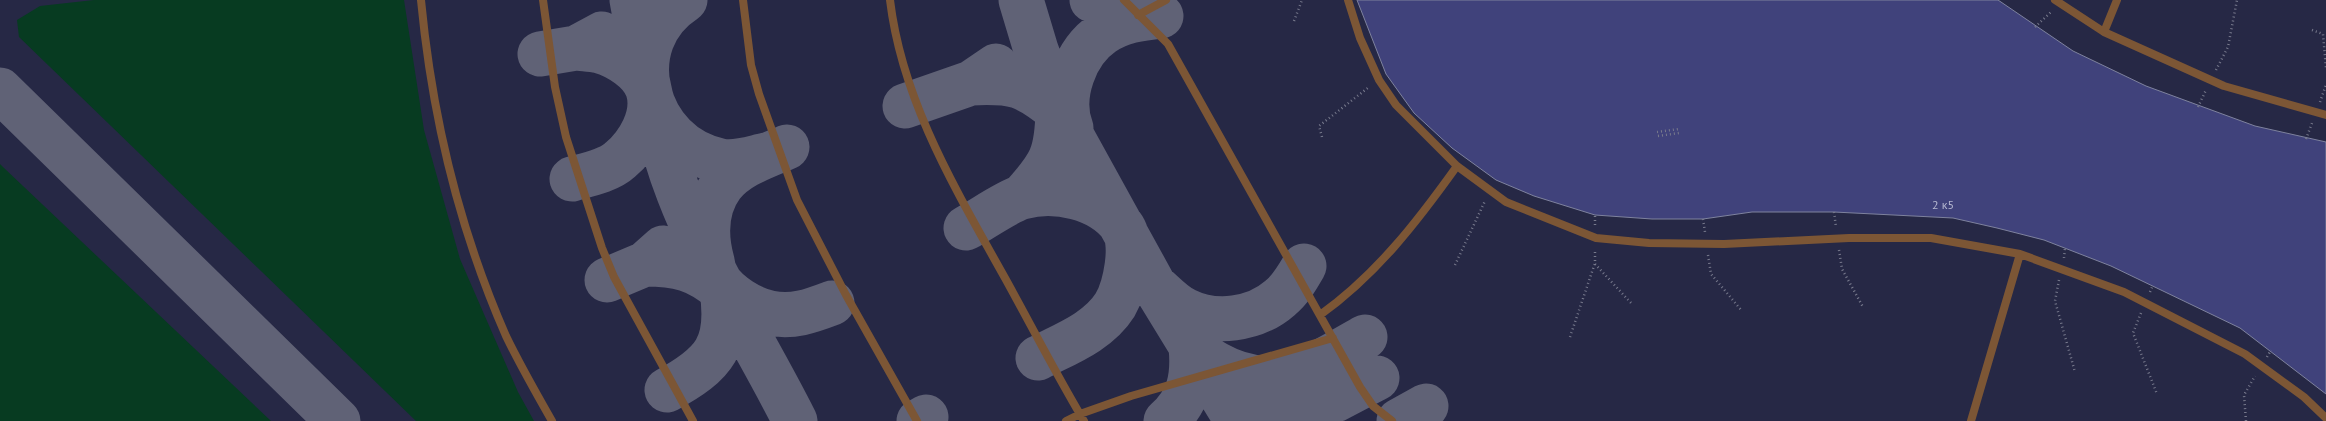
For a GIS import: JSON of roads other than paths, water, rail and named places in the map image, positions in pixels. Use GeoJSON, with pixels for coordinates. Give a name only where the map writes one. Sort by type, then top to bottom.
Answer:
{"type":"FeatureCollection","features":[{"type":"Feature","properties":{"kind":"lane"},"geometry":{"type":"LineString","coordinates":[[421,0],[425,41],[439,126],[459,208],[481,272],[507,336],[552,421]]}},
{"type":"Feature","properties":{"kind":"lane"},"geometry":{"type":"LineString","coordinates":[[543,0],[555,87],[566,137],[602,248],[614,277],[693,421]]}},
{"type":"Feature","properties":{"kind":"lane"},"geometry":{"type":"LineString","coordinates":[[744,0],[751,65],[758,94],[797,200],[822,251],[917,421]]}},
{"type":"Feature","properties":{"kind":"lane"},"geometry":{"type":"LineString","coordinates":[[890,0],[894,35],[916,102],[933,144],[1082,417]]}},
{"type":"Feature","properties":{"kind":"lane"},"geometry":{"type":"LineString","coordinates":[[1124,0],[1168,44],[1360,387],[1373,406],[1392,421]]}},
{"type":"Feature","properties":{"kind":"lane"},"geometry":{"type":"LineString","coordinates":[[1138,15],[1166,0]]}},
{"type":"Feature","properties":{"kind":"lane"},"geometry":{"type":"LineString","coordinates":[[1348,0],[1360,38],[1380,80],[1396,105],[1457,166],[1506,202],[1596,238],[1649,243],[1716,244],[1849,238],[1931,238],[2020,254],[2124,292],[2245,354],[2304,397],[2326,418]]}},
{"type":"Feature","properties":{"kind":"lane"},"geometry":{"type":"LineString","coordinates":[[2055,0],[2104,32],[2224,86],[2326,115]]}},
{"type":"Feature","properties":{"kind":"lane"},"geometry":{"type":"LineString","coordinates":[[2104,32],[2117,0]]}},
{"type":"Feature","properties":{"kind":"lane"},"geometry":{"type":"LineString","coordinates":[[1320,314],[1347,295],[1378,266],[1434,198],[1457,166]]}},
{"type":"Feature","properties":{"kind":"lane"},"geometry":{"type":"LineString","coordinates":[[1971,421],[2020,254]]}},
{"type":"Feature","properties":{"kind":"lane"},"geometry":{"type":"LineString","coordinates":[[1066,421],[1082,417],[1131,396],[1333,338]]}}]}
